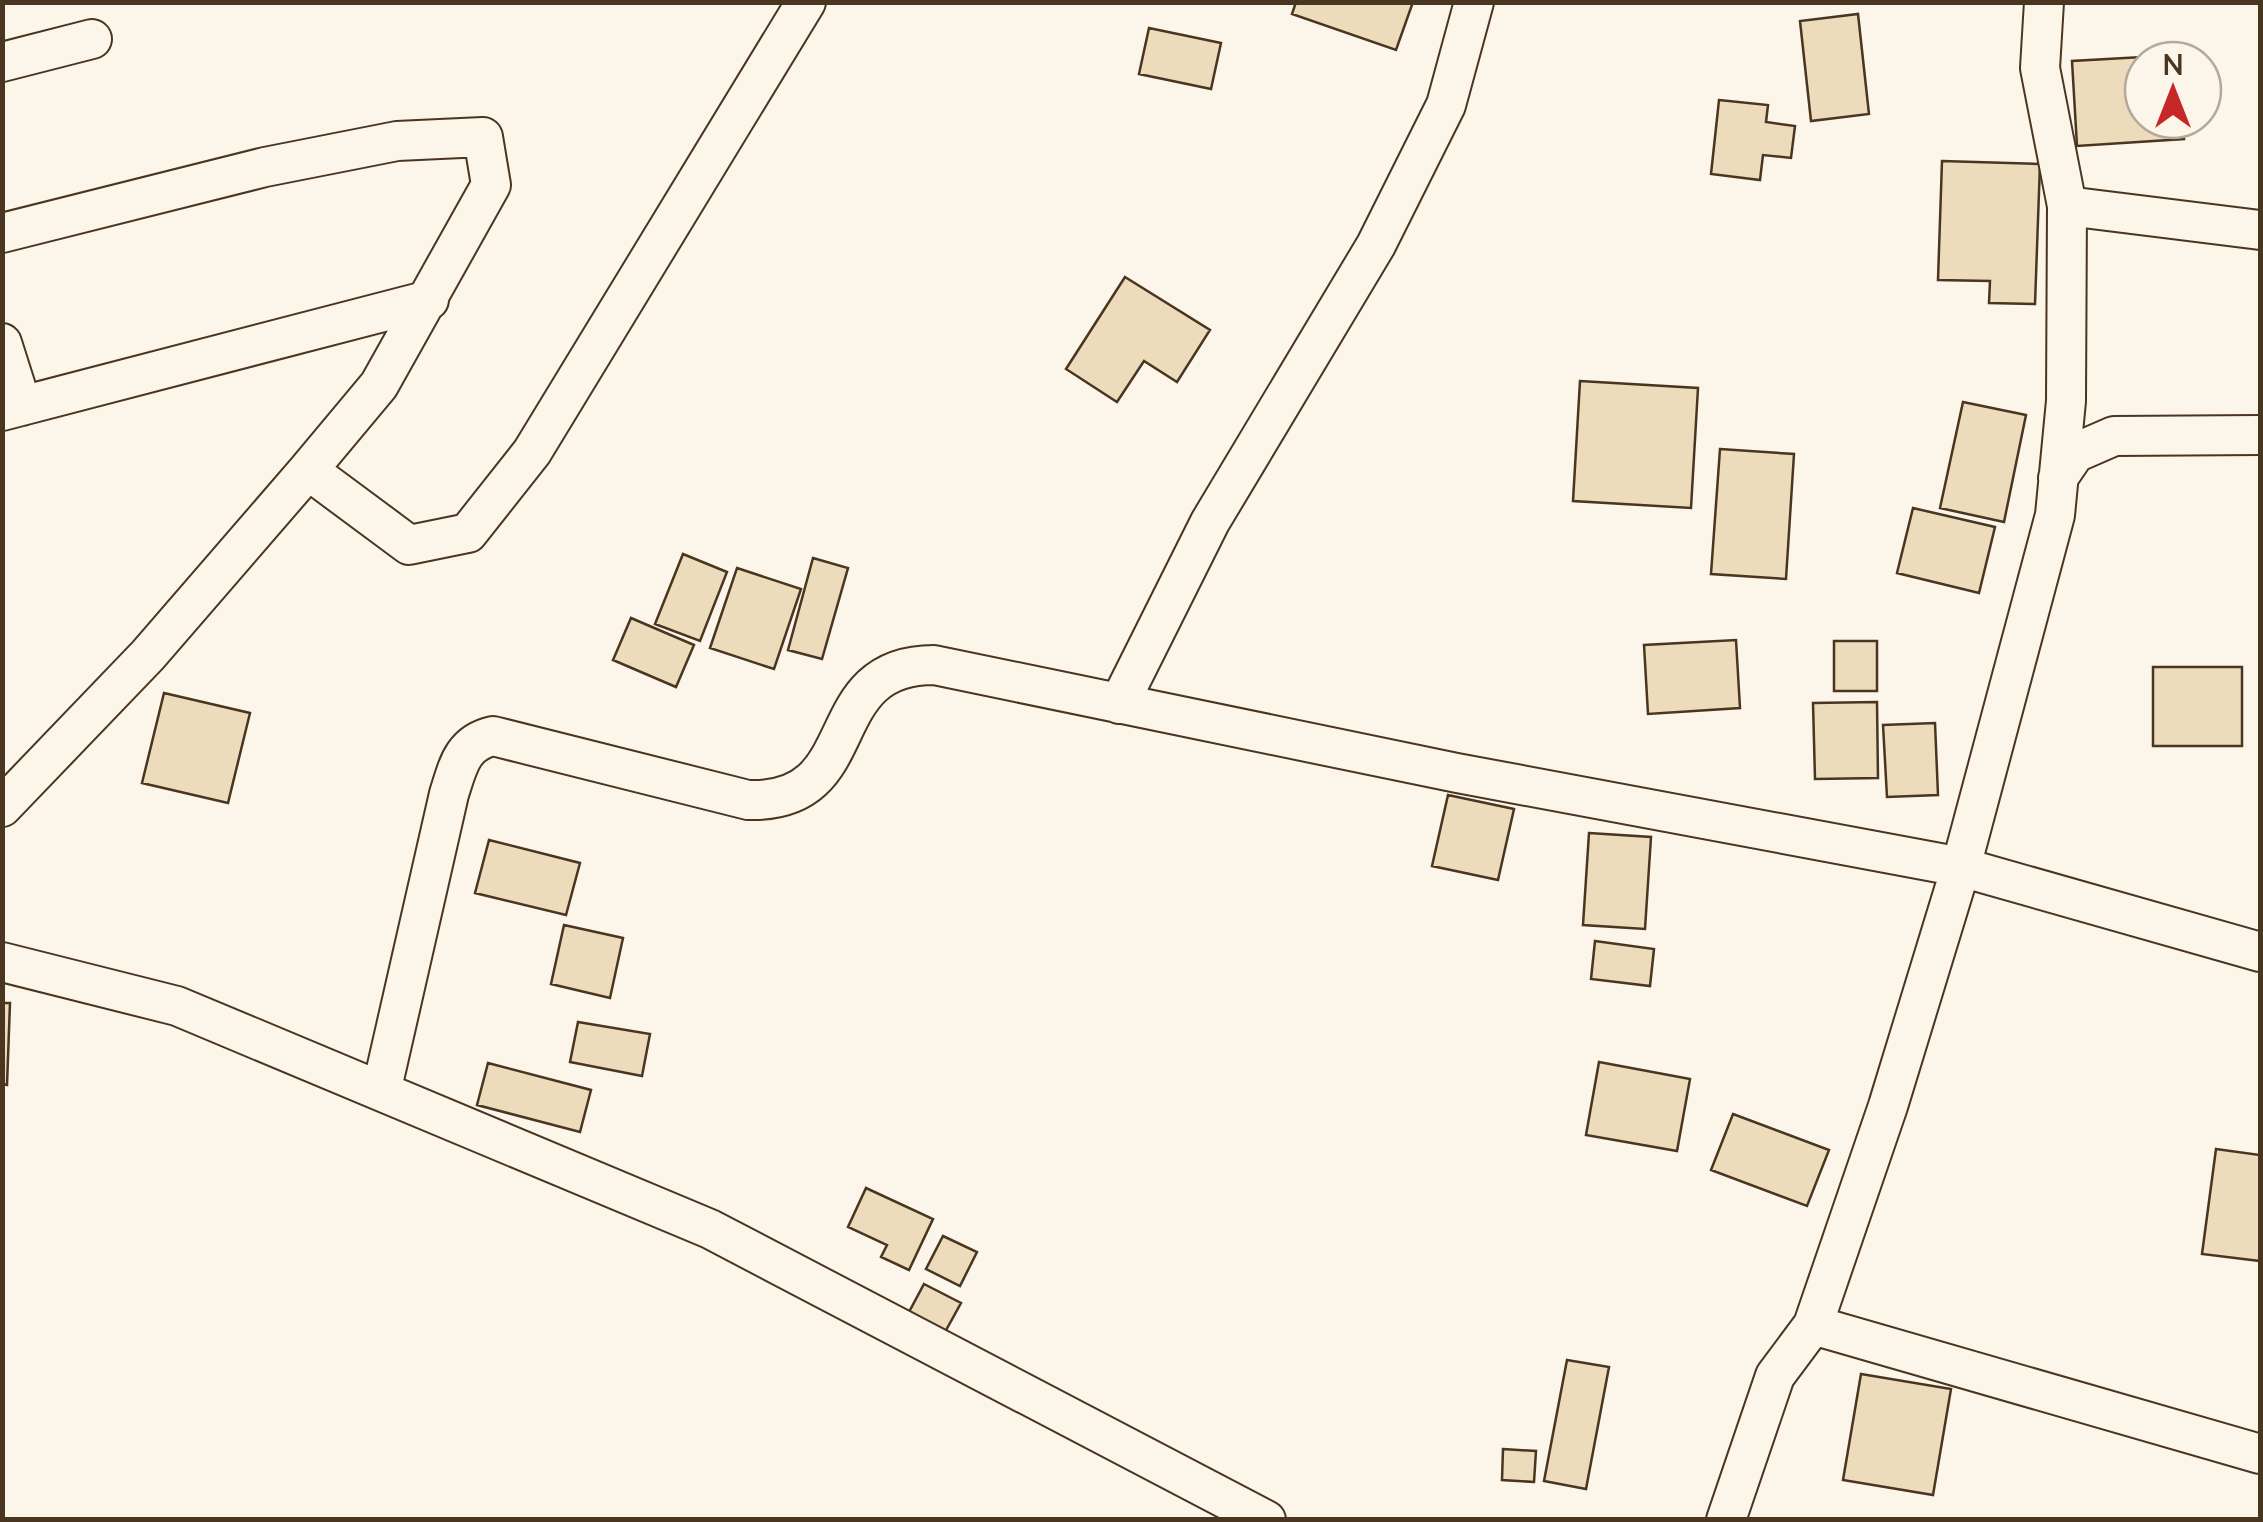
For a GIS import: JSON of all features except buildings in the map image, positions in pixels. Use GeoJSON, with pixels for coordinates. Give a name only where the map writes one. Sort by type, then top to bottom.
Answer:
{"type":"FeatureCollection","features":[{"type":"Feature","properties":{"kind":"street"},"geometry":{"type":"LineString","coordinates":[[308,470],[409,544],[468,534],[532,452],[806,2]]}},
{"type":"Feature","properties":{"kind":"street"},"geometry":{"type":"LineString","coordinates":[[1119,704],[1210,522],[1376,245],[1446,105],[1474,2]]}},
{"type":"Feature","properties":{"kind":"street"},"geometry":{"type":"LineString","coordinates":[[1726,1520],[1774,1376],[1813,1326],[1888,1106],[1960,868],[2055,514],[2066,401],[2068,206],[2040,68],[2044,2]]}},
{"type":"Feature","properties":{"kind":"street"},"geometry":{"type":"LineString","coordinates":[[2,62],[92,39]]}},
{"type":"Feature","properties":{"kind":"street"},"geometry":{"type":"LineString","coordinates":[[2,233],[265,167],[378,144],[483,137],[490,186],[379,385],[148,655],[2,807]]}},
{"type":"Feature","properties":{"kind":"street"},"geometry":{"type":"LineString","coordinates":[[2068,206],[2260,230]]}},
{"type":"Feature","properties":{"kind":"street"},"geometry":{"type":"LineString","coordinates":[[2,343],[12,409],[429,300]]}},
{"type":"Feature","properties":{"kind":"street"},"geometry":{"type":"LineString","coordinates":[[2058,478],[2075,453],[2114,436],[2260,435]]}},
{"type":"Feature","properties":{"kind":"street"},"geometry":{"type":"LineString","coordinates":[[382,1088],[449,794],[462,756],[475,740],[493,736],[748,800],[770,801],[788,797],[815,780],[858,698],[881,676],[898,668],[934,665],[1960,868],[2260,952]]}},
{"type":"Feature","properties":{"kind":"street"},"geometry":{"type":"LineString","coordinates":[[2,962],[177,1006],[382,1088],[710,1229],[1266,1520]]}},
{"type":"Feature","properties":{"kind":"street"},"geometry":{"type":"LineString","coordinates":[[1813,1326],[2260,1454]]}}]}
